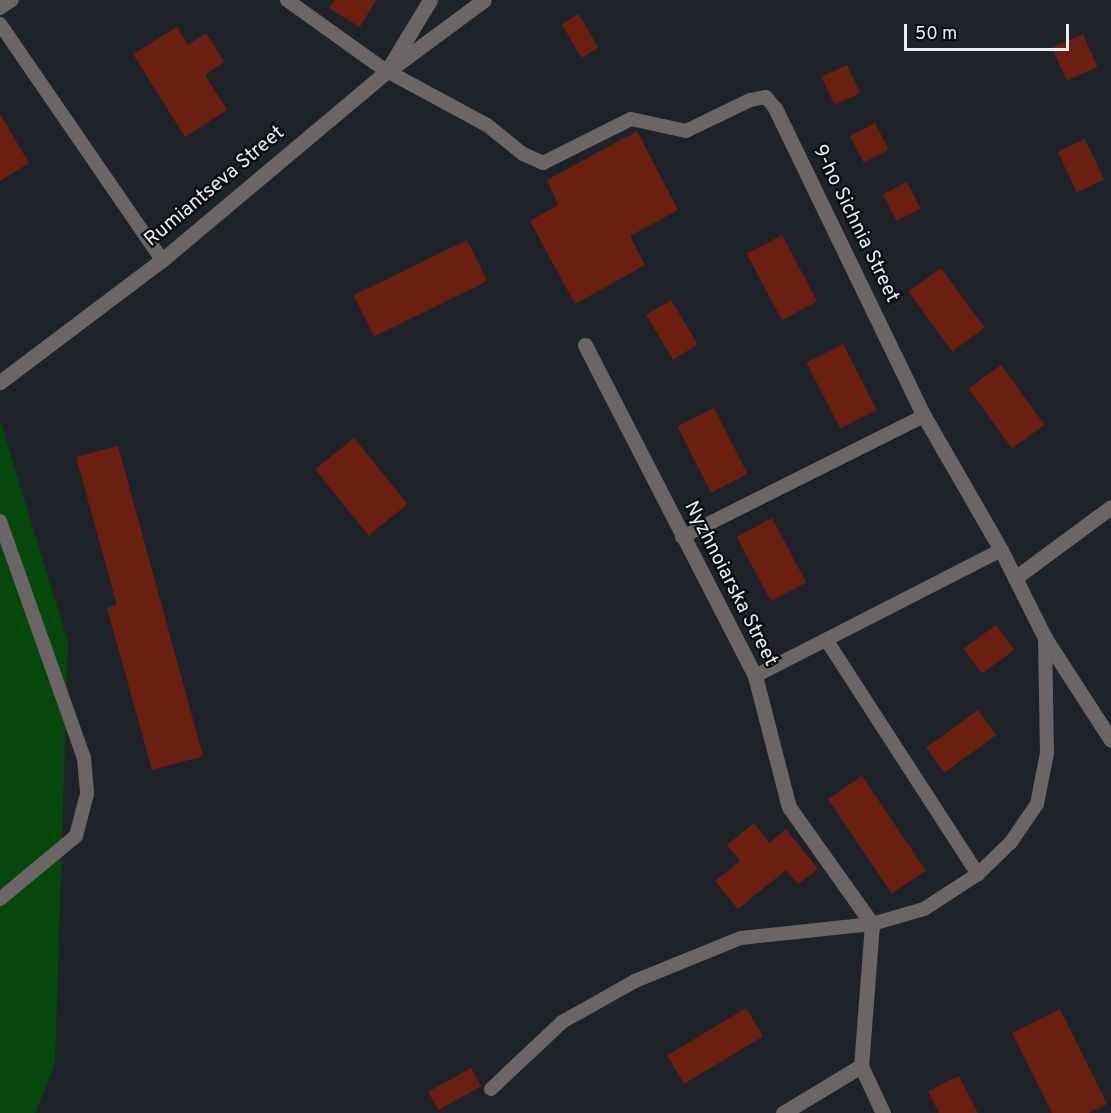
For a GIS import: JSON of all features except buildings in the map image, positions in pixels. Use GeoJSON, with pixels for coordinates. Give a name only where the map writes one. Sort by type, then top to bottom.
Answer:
{"type":"FeatureCollection","features":[{"type":"Feature","properties":{"kind":"street","name":"Rumiantseva Street"},"geometry":{"type":"LineString","coordinates":[[0,382],[162,260],[387,71],[430,0]]}},
{"type":"Feature","properties":{"kind":"street"},"geometry":{"type":"LineString","coordinates":[[387,71],[484,0]]}},
{"type":"Feature","properties":{"kind":"street","name":"9-ho Sichnia Street"},"geometry":{"type":"LineString","coordinates":[[775,108],[924,416],[1001,550],[1045,638],[1111,740]]}},
{"type":"Feature","properties":{"kind":"street","name":"Nyzhnoiarska Street"},"geometry":{"type":"LineString","coordinates":[[585,345],[755,676],[789,807],[872,924]]}},
{"type":"Feature","properties":{"kind":"street"},"geometry":{"type":"LineString","coordinates":[[1015,578],[1111,507]]}},
{"type":"Feature","properties":{"kind":"street"},"geometry":{"type":"LineString","coordinates":[[872,924],[861,1066],[883,1113]]}},
{"type":"Feature","properties":{"kind":"street"},"geometry":{"type":"LineString","coordinates":[[783,1113],[861,1066]]}},
{"type":"Feature","properties":{"kind":"lane"},"geometry":{"type":"LineString","coordinates":[[0,8],[12,0]]}},
{"type":"Feature","properties":{"kind":"lane"},"geometry":{"type":"LineString","coordinates":[[287,0],[387,71]]}},
{"type":"Feature","properties":{"kind":"lane"},"geometry":{"type":"LineString","coordinates":[[0,24],[162,260]]}},
{"type":"Feature","properties":{"kind":"lane","name":"9-ho Sichnia Street"},"geometry":{"type":"LineString","coordinates":[[387,71],[487,125],[523,154],[543,163],[632,119],[686,131],[750,100],[766,97],[775,108]]}},
{"type":"Feature","properties":{"kind":"lane"},"geometry":{"type":"LineString","coordinates":[[682,537],[924,416]]}},
{"type":"Feature","properties":{"kind":"lane"},"geometry":{"type":"LineString","coordinates":[[0,899],[76,836],[87,795],[84,758],[2,530]]}},
{"type":"Feature","properties":{"kind":"lane"},"geometry":{"type":"LineString","coordinates":[[755,676],[1001,550]]}},
{"type":"Feature","properties":{"kind":"lane"},"geometry":{"type":"LineString","coordinates":[[491,1089],[562,1022],[635,981],[741,938],[872,924],[924,909],[978,874],[1011,842],[1038,804],[1047,753],[1045,638]]}},
{"type":"Feature","properties":{"kind":"lane"},"geometry":{"type":"LineString","coordinates":[[827,641],[978,874]]}},
{"type":"Feature","properties":{"kind":"green space"},"geometry":{"type":"Polygon","coordinates":[[[0,420],[68,642],[55,1064],[35,1113],[0,1113],[0,420]]]}}]}
